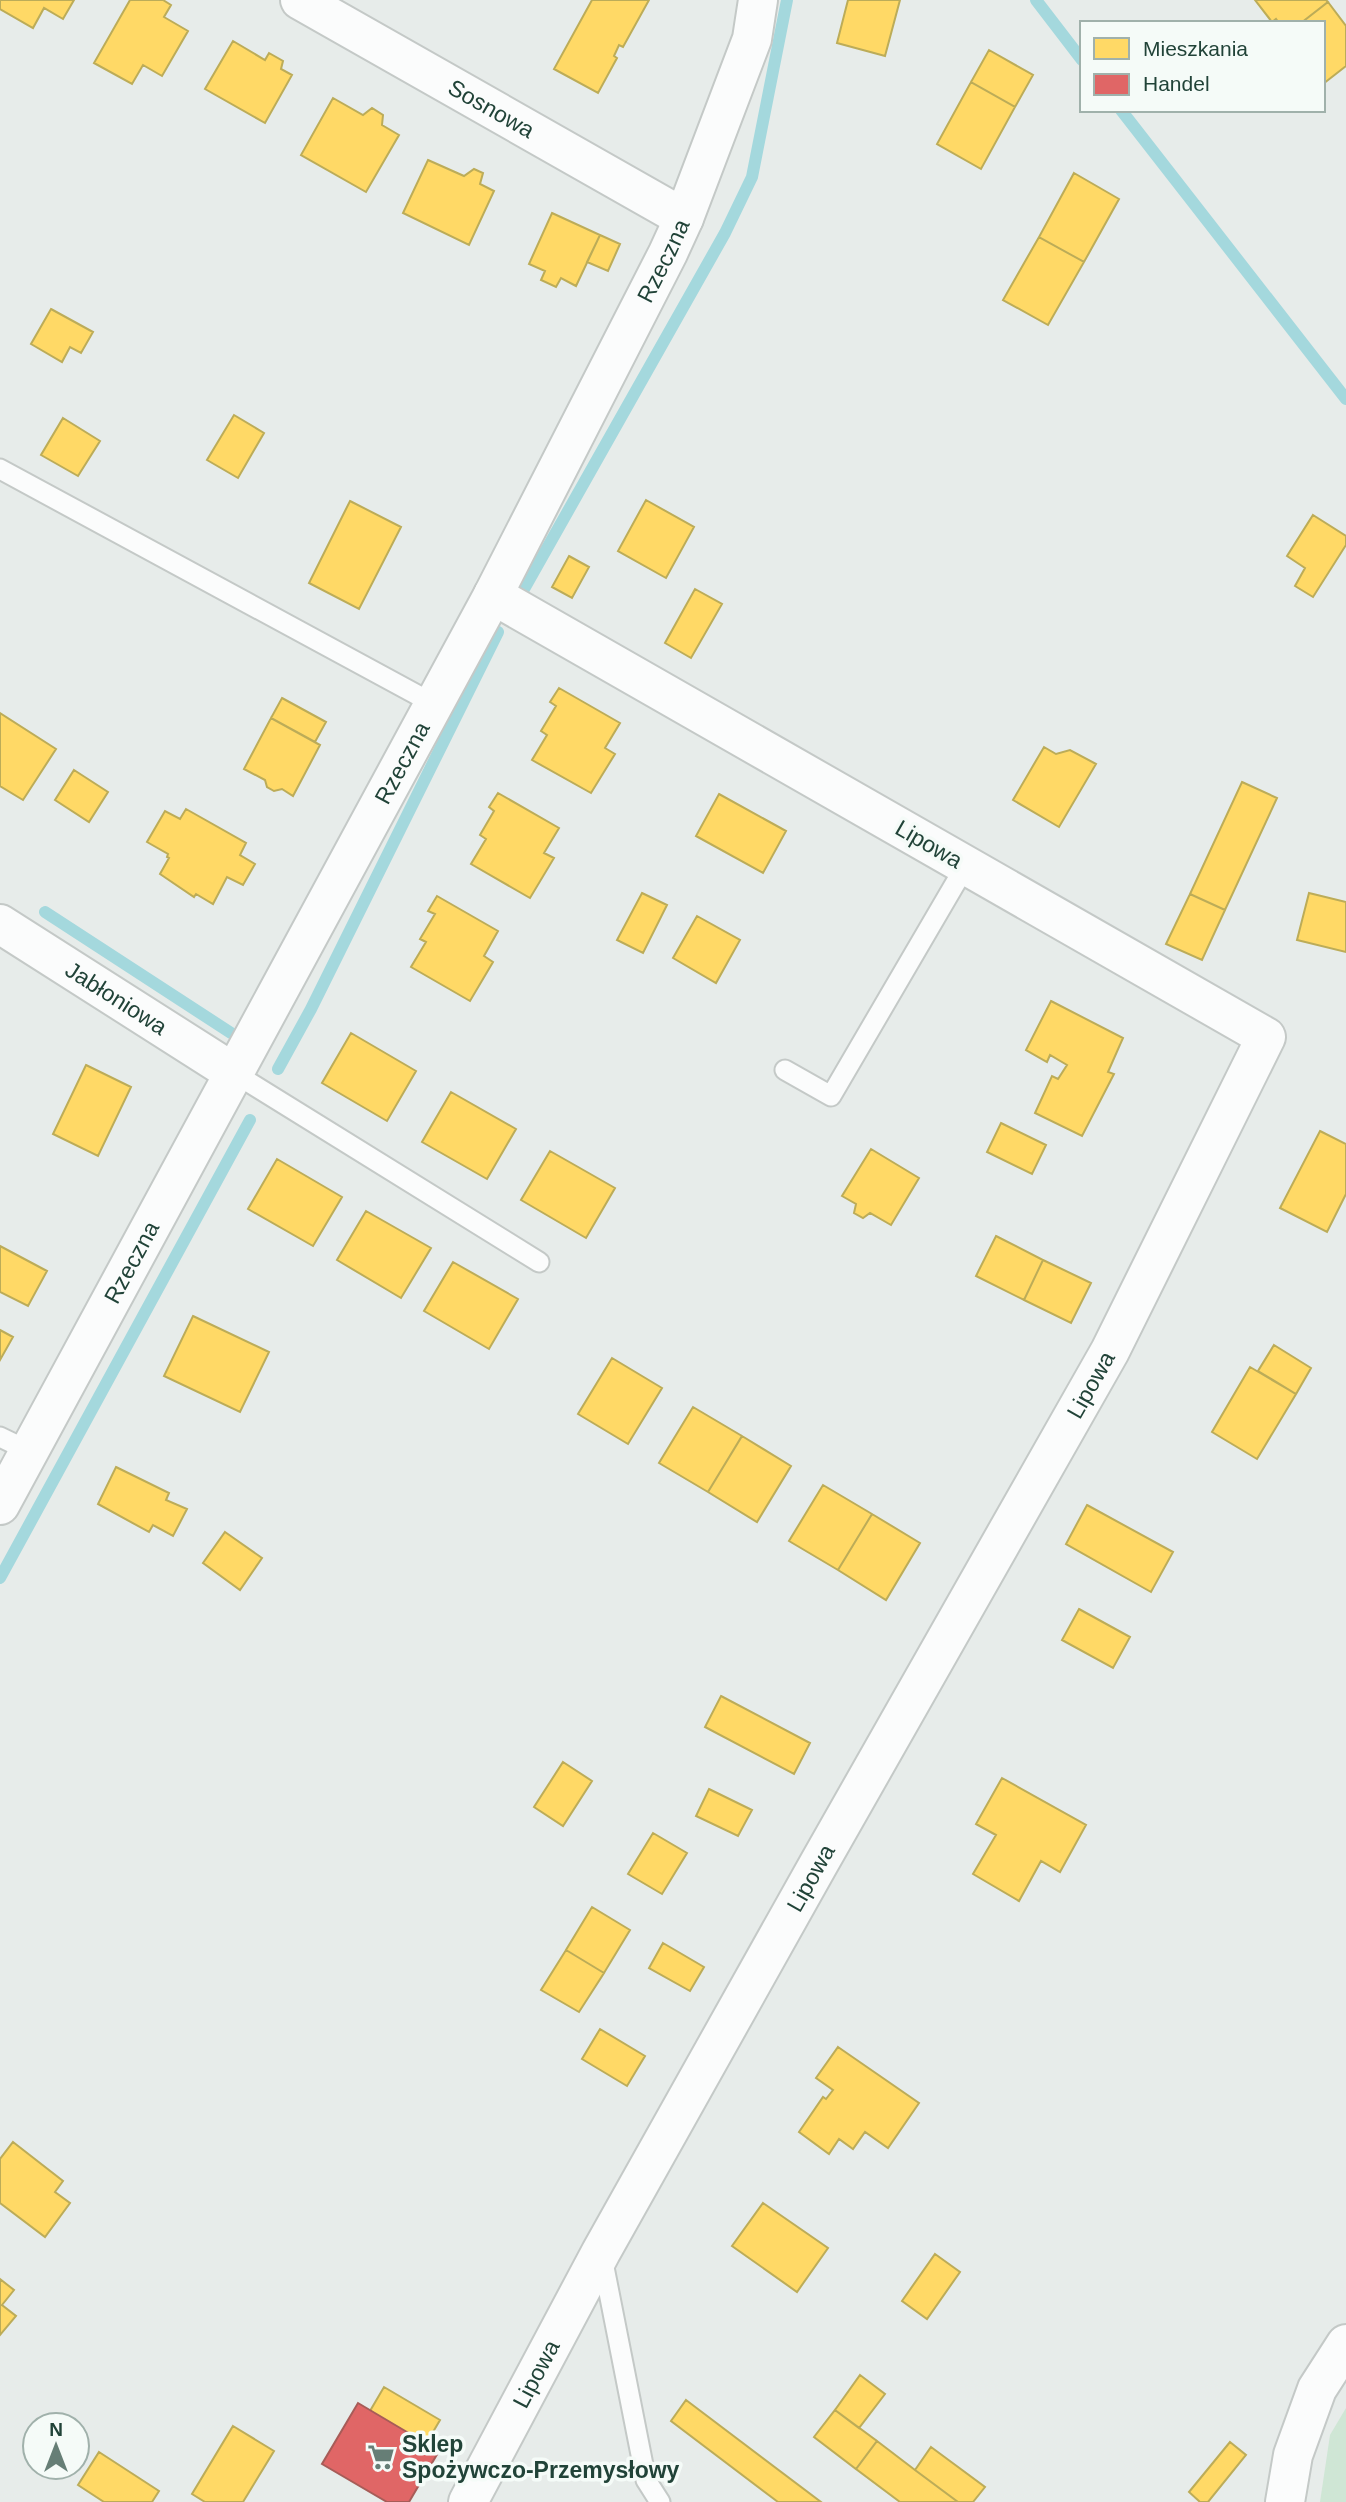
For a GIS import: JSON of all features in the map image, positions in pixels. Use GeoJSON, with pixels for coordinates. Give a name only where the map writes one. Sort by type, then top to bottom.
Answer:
{"type":"FeatureCollection","features":[{"type":"Feature","properties":{"kind":"street","name":"Sosnowa"},"geometry":{"type":"LineString","coordinates":[[300,0],[684,218]]}},
{"type":"Feature","properties":{"kind":"street","name":"Rzeczna"},"geometry":{"type":"LineString","coordinates":[[0,1505],[15,1444],[234,1073],[494,594],[684,218],[752,38],[758,0]]}},
{"type":"Feature","properties":{"kind":"street","name":"Lipowa"},"geometry":{"type":"LineString","coordinates":[[468,2502],[601,2252],[1110,1350],[1266,1037],[494,594]]}},
{"type":"Feature","properties":{"kind":"street","name":"Jabłoniowa"},"geometry":{"type":"LineString","coordinates":[[0,924],[234,1073]]}},
{"type":"Feature","properties":{"kind":"street"},"geometry":{"type":"LineString","coordinates":[[1285,2502],[1293,2455],[1317,2389],[1346,2344]]}},
{"type":"Feature","properties":{"kind":"lane"},"geometry":{"type":"LineString","coordinates":[[0,469],[434,704]]}},
{"type":"Feature","properties":{"kind":"lane"},"geometry":{"type":"LineString","coordinates":[[785,1070],[831,1096],[966,865]]}},
{"type":"Feature","properties":{"kind":"lane"},"geometry":{"type":"LineString","coordinates":[[234,1073],[539,1262]]}},
{"type":"Feature","properties":{"kind":"lane"},"geometry":{"type":"LineString","coordinates":[[601,2252],[646,2480],[660,2502]]}},
{"type":"Feature","properties":{"kind":"green space"},"geometry":{"type":"Polygon","coordinates":[[[1346,2408],[1346,2502],[1320,2502],[1330,2435],[1346,2408]]]}},
{"type":"Feature","properties":{"kind":"building: Mieszkania"},"geometry":{"type":"Polygon","coordinates":[[[0,0],[74,0],[63,19],[44,8],[33,28],[0,9],[0,0]]]}},
{"type":"Feature","properties":{"kind":"building: Mieszkania"},"geometry":{"type":"Polygon","coordinates":[[[130,0],[163,0],[171,5],[164,17],[188,31],[162,76],[143,65],[132,84],[94,63],[130,0]]]}},
{"type":"Feature","properties":{"kind":"building: Mieszkania"},"geometry":{"type":"Polygon","coordinates":[[[592,0],[649,0],[623,47],[619,45],[614,56],[617,58],[598,93],[554,69],[592,0]]]}},
{"type":"Feature","properties":{"kind":"building: Mieszkania"},"geometry":{"type":"Polygon","coordinates":[[[848,0],[900,0],[885,56],[837,43],[848,0]]]}},
{"type":"Feature","properties":{"kind":"building: Mieszkania"},"geometry":{"type":"Polygon","coordinates":[[[1255,0],[1328,2],[1304,21],[1271,21],[1255,0]]]}},
{"type":"Feature","properties":{"kind":"building: Mieszkania"},"geometry":{"type":"Polygon","coordinates":[[[1328,2],[1346,26],[1346,66],[1325,82],[1325,21],[1304,21],[1328,2]]]}},
{"type":"Feature","properties":{"kind":"building: Mieszkania"},"geometry":{"type":"Polygon","coordinates":[[[233,41],[265,60],[269,53],[283,61],[281,69],[292,75],[265,123],[205,89],[233,41]]]}},
{"type":"Feature","properties":{"kind":"building: Mieszkania"},"geometry":{"type":"Polygon","coordinates":[[[989,50],[1033,75],[1015,107],[971,82],[989,50]]]}},
{"type":"Feature","properties":{"kind":"building: Mieszkania"},"geometry":{"type":"Polygon","coordinates":[[[971,82],[1015,107],[981,169],[937,144],[971,82]]]}},
{"type":"Feature","properties":{"kind":"building: Mieszkania"},"geometry":{"type":"Polygon","coordinates":[[[333,98],[363,115],[372,108],[383,115],[382,125],[399,135],[366,192],[301,155],[333,98]]]}},
{"type":"Feature","properties":{"kind":"building: Mieszkania"},"geometry":{"type":"Polygon","coordinates":[[[428,160],[464,176],[474,169],[483,173],[480,184],[494,191],[469,245],[403,213],[428,160]]]}},
{"type":"Feature","properties":{"kind":"building: Mieszkania"},"geometry":{"type":"Polygon","coordinates":[[[1074,173],[1119,199],[1084,262],[1039,237],[1074,173]]]}},
{"type":"Feature","properties":{"kind":"building: Mieszkania"},"geometry":{"type":"Polygon","coordinates":[[[552,213],[600,235],[576,286],[561,278],[556,287],[541,280],[545,271],[529,264],[552,213]]]}},
{"type":"Feature","properties":{"kind":"building: Mieszkania"},"geometry":{"type":"Polygon","coordinates":[[[600,235],[620,244],[608,271],[587,262],[600,235]]]}},
{"type":"Feature","properties":{"kind":"building: Mieszkania"},"geometry":{"type":"Polygon","coordinates":[[[1039,237],[1084,262],[1048,325],[1003,300],[1039,237]]]}},
{"type":"Feature","properties":{"kind":"building: Mieszkania"},"geometry":{"type":"Polygon","coordinates":[[[51,309],[93,332],[81,353],[70,347],[62,362],[31,344],[51,309]]]}},
{"type":"Feature","properties":{"kind":"building: Mieszkania"},"geometry":{"type":"Polygon","coordinates":[[[234,415],[264,433],[238,478],[207,460],[234,415]]]}},
{"type":"Feature","properties":{"kind":"building: Mieszkania"},"geometry":{"type":"Polygon","coordinates":[[[63,418],[100,441],[78,476],[41,455],[63,418]]]}},
{"type":"Feature","properties":{"kind":"building: Mieszkania"},"geometry":{"type":"Polygon","coordinates":[[[646,500],[694,527],[666,578],[618,551],[646,500]]]}},
{"type":"Feature","properties":{"kind":"building: Mieszkania"},"geometry":{"type":"Polygon","coordinates":[[[350,501],[401,527],[359,609],[309,583],[350,501]]]}},
{"type":"Feature","properties":{"kind":"building: Mieszkania"},"geometry":{"type":"Polygon","coordinates":[[[1313,515],[1346,536],[1346,545],[1313,597],[1295,586],[1305,568],[1287,556],[1313,515]]]}},
{"type":"Feature","properties":{"kind":"building: Mieszkania"},"geometry":{"type":"Polygon","coordinates":[[[569,556],[589,567],[572,598],[552,587],[569,556]]]}},
{"type":"Feature","properties":{"kind":"building: Mieszkania"},"geometry":{"type":"Polygon","coordinates":[[[695,589],[722,604],[691,658],[665,643],[695,589]]]}},
{"type":"Feature","properties":{"kind":"building: Mieszkania"},"geometry":{"type":"Polygon","coordinates":[[[559,688],[620,723],[605,748],[615,754],[591,793],[532,760],[547,735],[541,731],[556,706],[550,702],[559,688]]]}},
{"type":"Feature","properties":{"kind":"building: Mieszkania"},"geometry":{"type":"Polygon","coordinates":[[[282,698],[326,722],[315,742],[271,718],[282,698]]]}},
{"type":"Feature","properties":{"kind":"building: Mieszkania"},"geometry":{"type":"Polygon","coordinates":[[[0,713],[56,749],[23,800],[0,786],[0,713]]]}},
{"type":"Feature","properties":{"kind":"building: Mieszkania"},"geometry":{"type":"Polygon","coordinates":[[[271,718],[320,745],[293,796],[282,789],[274,791],[267,787],[265,780],[244,769],[271,718]]]}},
{"type":"Feature","properties":{"kind":"building: Mieszkania"},"geometry":{"type":"Polygon","coordinates":[[[1044,747],[1056,754],[1070,750],[1096,764],[1059,827],[1013,800],[1044,747]]]}},
{"type":"Feature","properties":{"kind":"building: Mieszkania"},"geometry":{"type":"Polygon","coordinates":[[[74,770],[108,792],[89,822],[55,800],[74,770]]]}},
{"type":"Feature","properties":{"kind":"building: Mieszkania"},"geometry":{"type":"Polygon","coordinates":[[[1242,782],[1277,798],[1225,910],[1190,894],[1242,782]]]}},
{"type":"Feature","properties":{"kind":"building: Mieszkania"},"geometry":{"type":"Polygon","coordinates":[[[498,793],[559,828],[544,853],[554,858],[530,898],[471,864],[486,839],[480,835],[494,811],[489,807],[498,793]]]}},
{"type":"Feature","properties":{"kind":"building: Mieszkania"},"geometry":{"type":"Polygon","coordinates":[[[719,794],[786,831],[763,873],[696,836],[719,794]]]}},
{"type":"Feature","properties":{"kind":"building: Mieszkania"},"geometry":{"type":"Polygon","coordinates":[[[186,809],[246,843],[240,855],[255,864],[243,885],[227,877],[213,904],[196,894],[194,897],[160,874],[169,858],[168,854],[147,842],[165,811],[180,819],[186,809]]]}},
{"type":"Feature","properties":{"kind":"building: Mieszkania"},"geometry":{"type":"Polygon","coordinates":[[[642,893],[667,905],[643,953],[617,940],[642,893]]]}},
{"type":"Feature","properties":{"kind":"building: Mieszkania"},"geometry":{"type":"Polygon","coordinates":[[[1309,893],[1346,902],[1346,952],[1297,940],[1309,893]]]}},
{"type":"Feature","properties":{"kind":"building: Mieszkania"},"geometry":{"type":"Polygon","coordinates":[[[1190,894],[1225,910],[1202,960],[1166,944],[1190,894]]]}},
{"type":"Feature","properties":{"kind":"building: Mieszkania"},"geometry":{"type":"Polygon","coordinates":[[[437,896],[498,931],[484,956],[493,962],[470,1001],[411,967],[426,942],[420,939],[435,914],[428,911],[437,896]]]}},
{"type":"Feature","properties":{"kind":"building: Mieszkania"},"geometry":{"type":"Polygon","coordinates":[[[697,916],[740,940],[716,983],[673,958],[697,916]]]}},
{"type":"Feature","properties":{"kind":"building: Mieszkania"},"geometry":{"type":"Polygon","coordinates":[[[1051,1001],[1123,1038],[1108,1072],[1114,1074],[1082,1136],[1035,1113],[1052,1076],[1058,1079],[1067,1065],[1050,1055],[1047,1062],[1026,1050],[1051,1001]]]}},
{"type":"Feature","properties":{"kind":"building: Mieszkania"},"geometry":{"type":"Polygon","coordinates":[[[351,1033],[416,1071],[387,1121],[322,1083],[351,1033]]]}},
{"type":"Feature","properties":{"kind":"building: Mieszkania"},"geometry":{"type":"Polygon","coordinates":[[[86,1065],[131,1087],[98,1156],[53,1134],[86,1065]]]}},
{"type":"Feature","properties":{"kind":"building: Mieszkania"},"geometry":{"type":"Polygon","coordinates":[[[451,1092],[516,1129],[487,1179],[422,1142],[451,1092]]]}},
{"type":"Feature","properties":{"kind":"building: Mieszkania"},"geometry":{"type":"Polygon","coordinates":[[[1001,1123],[1046,1145],[1032,1174],[987,1152],[1001,1123]]]}},
{"type":"Feature","properties":{"kind":"building: Mieszkania"},"geometry":{"type":"Polygon","coordinates":[[[1320,1131],[1346,1144],[1346,1194],[1327,1232],[1280,1208],[1320,1131]]]}},
{"type":"Feature","properties":{"kind":"building: Mieszkania"},"geometry":{"type":"Polygon","coordinates":[[[871,1149],[919,1178],[891,1225],[870,1213],[863,1218],[854,1213],[856,1204],[842,1196],[871,1149]]]}},
{"type":"Feature","properties":{"kind":"building: Mieszkania"},"geometry":{"type":"Polygon","coordinates":[[[550,1151],[615,1188],[586,1238],[521,1200],[550,1151]]]}},
{"type":"Feature","properties":{"kind":"building: Mieszkania"},"geometry":{"type":"Polygon","coordinates":[[[277,1159],[342,1197],[313,1246],[248,1209],[277,1159]]]}},
{"type":"Feature","properties":{"kind":"building: Mieszkania"},"geometry":{"type":"Polygon","coordinates":[[[366,1211],[431,1248],[401,1298],[337,1260],[366,1211]]]}},
{"type":"Feature","properties":{"kind":"building: Mieszkania"},"geometry":{"type":"Polygon","coordinates":[[[996,1236],[1043,1260],[1024,1300],[976,1276],[996,1236]]]}},
{"type":"Feature","properties":{"kind":"building: Mieszkania"},"geometry":{"type":"Polygon","coordinates":[[[0,1246],[47,1271],[28,1306],[0,1292],[0,1246]]]}},
{"type":"Feature","properties":{"kind":"building: Mieszkania"},"geometry":{"type":"Polygon","coordinates":[[[1043,1260],[1091,1283],[1071,1323],[1024,1300],[1043,1260]]]}},
{"type":"Feature","properties":{"kind":"building: Mieszkania"},"geometry":{"type":"Polygon","coordinates":[[[453,1262],[518,1299],[489,1349],[424,1311],[453,1262]]]}},
{"type":"Feature","properties":{"kind":"building: Mieszkania"},"geometry":{"type":"Polygon","coordinates":[[[193,1316],[269,1352],[240,1412],[164,1376],[193,1316]]]}},
{"type":"Feature","properties":{"kind":"building: Mieszkania"},"geometry":{"type":"Polygon","coordinates":[[[0,1330],[13,1337],[0,1360],[0,1330]]]}},
{"type":"Feature","properties":{"kind":"building: Mieszkania"},"geometry":{"type":"Polygon","coordinates":[[[1274,1345],[1311,1368],[1296,1394],[1258,1371],[1274,1345]]]}},
{"type":"Feature","properties":{"kind":"building: Mieszkania"},"geometry":{"type":"Polygon","coordinates":[[[612,1358],[662,1388],[628,1444],[578,1414],[612,1358]]]}},
{"type":"Feature","properties":{"kind":"building: Mieszkania"},"geometry":{"type":"Polygon","coordinates":[[[1250,1367],[1296,1394],[1257,1459],[1212,1432],[1250,1367]]]}},
{"type":"Feature","properties":{"kind":"building: Mieszkania"},"geometry":{"type":"Polygon","coordinates":[[[693,1407],[742,1436],[708,1492],[659,1463],[693,1407]]]}},
{"type":"Feature","properties":{"kind":"building: Mieszkania"},"geometry":{"type":"Polygon","coordinates":[[[742,1436],[791,1466],[757,1522],[708,1492],[742,1436]]]}},
{"type":"Feature","properties":{"kind":"building: Mieszkania"},"geometry":{"type":"Polygon","coordinates":[[[116,1467],[169,1493],[166,1500],[187,1509],[173,1536],[153,1525],[149,1532],[98,1504],[116,1467]]]}},
{"type":"Feature","properties":{"kind":"building: Mieszkania"},"geometry":{"type":"Polygon","coordinates":[[[823,1485],[872,1514],[838,1570],[789,1541],[823,1485]]]}},
{"type":"Feature","properties":{"kind":"building: Mieszkania"},"geometry":{"type":"Polygon","coordinates":[[[1087,1505],[1173,1552],[1151,1592],[1066,1544],[1087,1505]]]}},
{"type":"Feature","properties":{"kind":"building: Mieszkania"},"geometry":{"type":"Polygon","coordinates":[[[872,1514],[920,1543],[886,1600],[838,1570],[872,1514]]]}},
{"type":"Feature","properties":{"kind":"building: Mieszkania"},"geometry":{"type":"Polygon","coordinates":[[[225,1532],[262,1558],[240,1590],[203,1563],[225,1532]]]}},
{"type":"Feature","properties":{"kind":"building: Mieszkania"},"geometry":{"type":"Polygon","coordinates":[[[1079,1609],[1130,1637],[1113,1668],[1062,1640],[1079,1609]]]}},
{"type":"Feature","properties":{"kind":"building: Mieszkania"},"geometry":{"type":"Polygon","coordinates":[[[721,1696],[810,1743],[794,1774],[705,1727],[721,1696]]]}},
{"type":"Feature","properties":{"kind":"building: Mieszkania"},"geometry":{"type":"Polygon","coordinates":[[[563,1762],[592,1781],[563,1826],[534,1807],[563,1762]]]}},
{"type":"Feature","properties":{"kind":"building: Mieszkania"},"geometry":{"type":"Polygon","coordinates":[[[1002,1778],[1086,1825],[1060,1872],[1041,1861],[1019,1901],[973,1874],[996,1835],[976,1824],[1002,1778]]]}},
{"type":"Feature","properties":{"kind":"building: Mieszkania"},"geometry":{"type":"Polygon","coordinates":[[[709,1789],[752,1810],[738,1836],[696,1816],[709,1789]]]}},
{"type":"Feature","properties":{"kind":"building: Mieszkania"},"geometry":{"type":"Polygon","coordinates":[[[653,1833],[687,1853],[662,1894],[628,1874],[653,1833]]]}},
{"type":"Feature","properties":{"kind":"building: Mieszkania"},"geometry":{"type":"Polygon","coordinates":[[[592,1907],[630,1930],[604,1973],[566,1950],[592,1907]]]}},
{"type":"Feature","properties":{"kind":"building: Mieszkania"},"geometry":{"type":"Polygon","coordinates":[[[663,1943],[704,1967],[690,1991],[649,1968],[663,1943]]]}},
{"type":"Feature","properties":{"kind":"building: Mieszkania"},"geometry":{"type":"Polygon","coordinates":[[[566,1950],[604,1973],[579,2012],[541,1990],[566,1950]]]}},
{"type":"Feature","properties":{"kind":"building: Mieszkania"},"geometry":{"type":"Polygon","coordinates":[[[600,2029],[645,2056],[627,2086],[582,2059],[600,2029]]]}},
{"type":"Feature","properties":{"kind":"building: Mieszkania"},"geometry":{"type":"Polygon","coordinates":[[[838,2047],[919,2103],[888,2148],[865,2132],[853,2149],[839,2139],[829,2154],[799,2132],[823,2097],[826,2099],[833,2090],[816,2078],[838,2047]]]}},
{"type":"Feature","properties":{"kind":"building: Mieszkania"},"geometry":{"type":"Polygon","coordinates":[[[13,2142],[63,2181],[55,2192],[70,2203],[45,2237],[0,2203],[0,2159],[13,2142]]]}},
{"type":"Feature","properties":{"kind":"building: Mieszkania"},"geometry":{"type":"Polygon","coordinates":[[[763,2203],[828,2248],[797,2292],[732,2246],[763,2203]]]}},
{"type":"Feature","properties":{"kind":"building: Mieszkania"},"geometry":{"type":"Polygon","coordinates":[[[935,2254],[960,2272],[927,2319],[902,2301],[935,2254]]]}},
{"type":"Feature","properties":{"kind":"building: Mieszkania"},"geometry":{"type":"Polygon","coordinates":[[[0,2279],[14,2290],[2,2305],[16,2316],[0,2335],[0,2279]]]}},
{"type":"Feature","properties":{"kind":"building: Mieszkania"},"geometry":{"type":"Polygon","coordinates":[[[860,2375],[885,2394],[859,2428],[835,2410],[860,2375]]]}},
{"type":"Feature","properties":{"kind":"building: Mieszkania"},"geometry":{"type":"Polygon","coordinates":[[[384,2387],[440,2420],[426,2444],[370,2411],[384,2387]]]}},
{"type":"Feature","properties":{"kind":"building: Mieszkania"},"geometry":{"type":"Polygon","coordinates":[[[686,2400],[821,2502],[778,2502],[671,2421],[686,2400]]]}},
{"type":"Feature","properties":{"kind":"building: Mieszkania"},"geometry":{"type":"Polygon","coordinates":[[[835,2410],[877,2441],[856,2469],[814,2437],[835,2410]]]}},
{"type":"Feature","properties":{"kind":"building: Mieszkania"},"geometry":{"type":"Polygon","coordinates":[[[233,2426],[274,2451],[243,2502],[205,2502],[192,2494],[233,2426]]]}},
{"type":"Feature","properties":{"kind":"building: Mieszkania"},"geometry":{"type":"Polygon","coordinates":[[[877,2441],[958,2502],[900,2502],[856,2469],[877,2441]]]}},
{"type":"Feature","properties":{"kind":"building: Mieszkania"},"geometry":{"type":"Polygon","coordinates":[[[1230,2442],[1246,2455],[1208,2502],[1200,2502],[1189,2492],[1230,2442]]]}},
{"type":"Feature","properties":{"kind":"building: Mieszkania"},"geometry":{"type":"Polygon","coordinates":[[[931,2447],[985,2487],[973,2502],[958,2502],[915,2470],[931,2447]]]}},
{"type":"Feature","properties":{"kind":"building: Mieszkania"},"geometry":{"type":"Polygon","coordinates":[[[99,2452],[159,2491],[152,2502],[104,2502],[78,2485],[81,2481],[91,2481],[91,2465],[99,2452]]]}},
{"type":"Feature","properties":{"kind":"building: Handel","name":"Sklep Spożywczo-Przemysłowy"},"geometry":{"type":"Polygon","coordinates":[[[358,2403],[439,2451],[409,2502],[387,2502],[322,2464],[358,2403]]]}},
{"type":"Feature","properties":{"kind":"waterway"},"geometry":{"type":"LineString","coordinates":[[524,589],[725,233],[752,177],[787,0]]}},
{"type":"Feature","properties":{"kind":"waterway"},"geometry":{"type":"LineString","coordinates":[[1036,0],[1080,57]]}},
{"type":"Feature","properties":{"kind":"waterway"},"geometry":{"type":"LineString","coordinates":[[1123,112],[1346,399]]}},
{"type":"Feature","properties":{"kind":"waterway"},"geometry":{"type":"LineString","coordinates":[[278,1069],[311,1009],[498,632]]}},
{"type":"Feature","properties":{"kind":"waterway"},"geometry":{"type":"LineString","coordinates":[[45,912],[231,1033]]}},
{"type":"Feature","properties":{"kind":"waterway"},"geometry":{"type":"LineString","coordinates":[[0,1578],[250,1120]]}},
{"type":"Feature","properties":{"kind":"place","name":"Sklep Spożywczo-Przemysłowy"},"geometry":{"type":"Point","coordinates":[381,2457]}}]}
